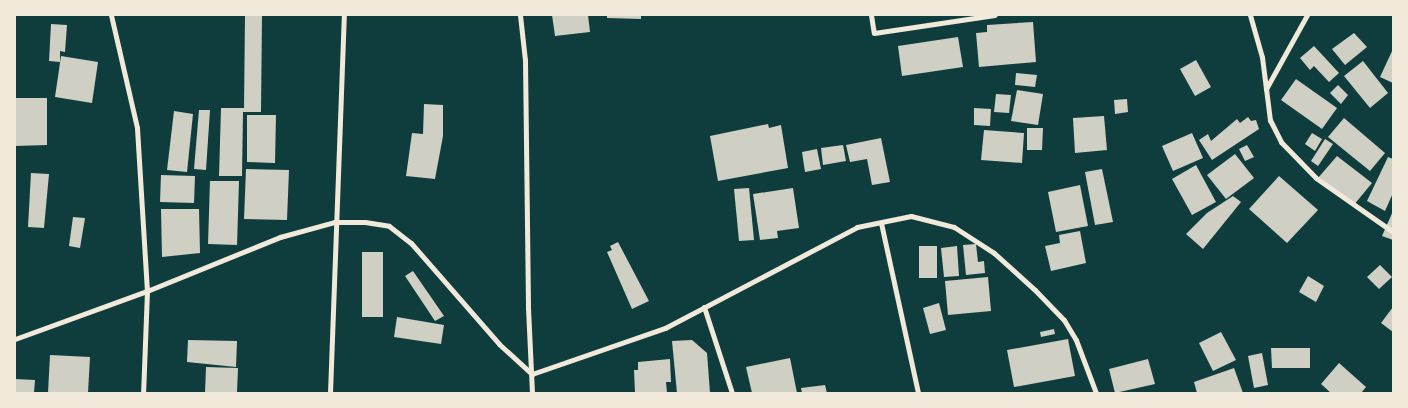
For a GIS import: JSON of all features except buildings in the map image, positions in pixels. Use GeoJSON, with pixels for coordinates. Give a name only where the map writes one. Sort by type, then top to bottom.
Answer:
{"type":"FeatureCollection","features":[{"type":"Feature","properties":{"kind":"street"},"geometry":{"type":"LineString","coordinates":[[111,15],[138,128],[147,291],[143,393]]}},
{"type":"Feature","properties":{"kind":"street"},"geometry":{"type":"LineString","coordinates":[[330,393],[344,15]]}},
{"type":"Feature","properties":{"kind":"street"},"geometry":{"type":"LineString","coordinates":[[520,15],[525,60],[528,308],[532,393]]}},
{"type":"Feature","properties":{"kind":"street"},"geometry":{"type":"LineString","coordinates":[[871,15],[874,33],[995,15]]}},
{"type":"Feature","properties":{"kind":"street"},"geometry":{"type":"LineString","coordinates":[[1250,15],[1262,57],[1270,120],[1281,142],[1298,162],[1342,198],[1393,232]]}},
{"type":"Feature","properties":{"kind":"street"},"geometry":{"type":"LineString","coordinates":[[1266,89],[1307,15]]}},
{"type":"Feature","properties":{"kind":"street"},"geometry":{"type":"LineString","coordinates":[[532,374],[665,328],[857,227],[911,216],[954,227],[994,253],[1064,320],[1076,340],[1096,393]]}},
{"type":"Feature","properties":{"kind":"street"},"geometry":{"type":"LineString","coordinates":[[15,339],[147,291],[280,237],[335,222],[365,222],[389,226],[411,243],[499,344],[532,374]]}},
{"type":"Feature","properties":{"kind":"street"},"geometry":{"type":"LineString","coordinates":[[881,223],[918,393]]}},
{"type":"Feature","properties":{"kind":"street"},"geometry":{"type":"LineString","coordinates":[[704,307],[732,393]]}}]}
